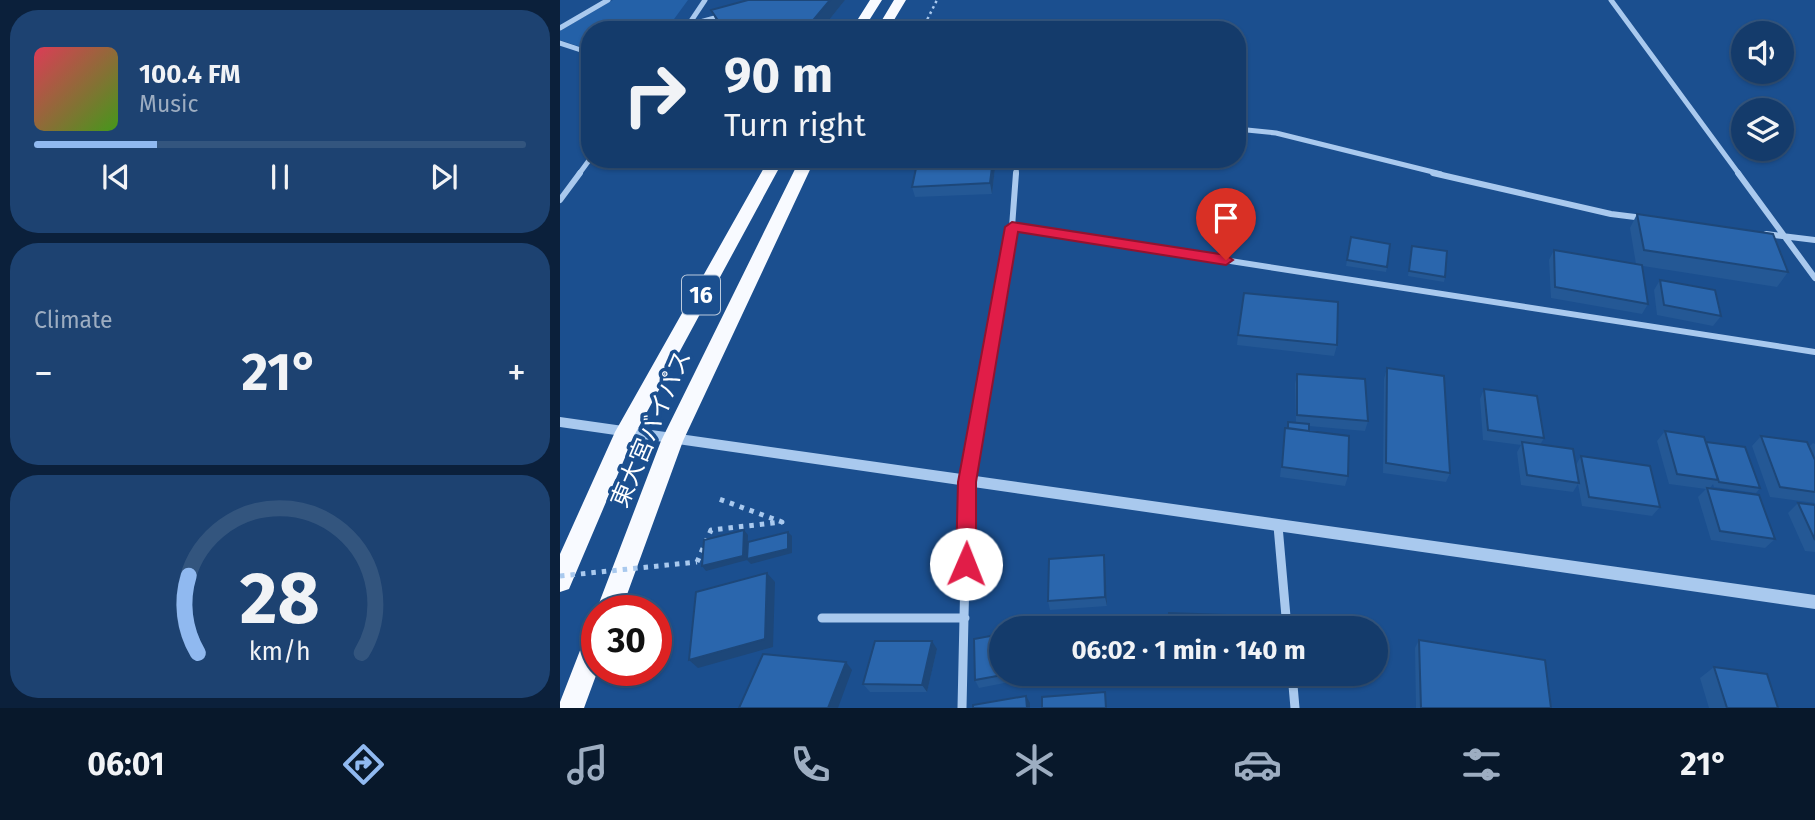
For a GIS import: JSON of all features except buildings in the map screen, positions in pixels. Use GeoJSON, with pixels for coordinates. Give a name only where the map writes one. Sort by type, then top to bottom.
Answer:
{"type":"FeatureCollection","features":[{"type":"Feature","properties":{"kind":"highway"},"geometry":{"type":"LineString","coordinates":[[863,21],[876,0]]}},
{"type":"Feature","properties":{"kind":"highway"},"geometry":{"type":"LineString","coordinates":[[887,21],[900,0]]}},
{"type":"Feature","properties":{"kind":"highway","name":"東大宮バイパス"},"geometry":{"type":"LineString","coordinates":[[560,579],[625,432],[772,168]]}},
{"type":"Feature","properties":{"kind":"highway","name":"東大宮バイパス"},"geometry":{"type":"LineString","coordinates":[[614,595],[672,440],[804,168]]}},
{"type":"Feature","properties":{"kind":"highway"},"geometry":{"type":"LineString","coordinates":[[571,708],[581,681]]}},
{"type":"Feature","properties":{"kind":"street"},"geometry":{"type":"LineString","coordinates":[[560,28],[608,0]]}},
{"type":"Feature","properties":{"kind":"street"},"geometry":{"type":"LineString","coordinates":[[691,21],[705,0]]}},
{"type":"Feature","properties":{"kind":"street"},"geometry":{"type":"LineString","coordinates":[[1611,0],[1815,278]]}},
{"type":"Feature","properties":{"kind":"street"},"geometry":{"type":"LineString","coordinates":[[707,21],[727,15]]}},
{"type":"Feature","properties":{"kind":"street"},"geometry":{"type":"LineString","coordinates":[[560,43],[581,50]]}},
{"type":"Feature","properties":{"kind":"street"},"geometry":{"type":"LineString","coordinates":[[1246,130],[1276,133],[1332,149],[1611,214],[1651,219]]}},
{"type":"Feature","properties":{"kind":"street"},"geometry":{"type":"LineString","coordinates":[[560,200],[583,168]]}},
{"type":"Feature","properties":{"kind":"street"},"geometry":{"type":"LineString","coordinates":[[962,708],[967,482],[1012,227],[1016,168]]}},
{"type":"Feature","properties":{"kind":"street"},"geometry":{"type":"LineString","coordinates":[[1012,227],[1815,352]]}},
{"type":"Feature","properties":{"kind":"street"},"geometry":{"type":"LineString","coordinates":[[1758,233],[1815,240]]}},
{"type":"Feature","properties":{"kind":"street"},"geometry":{"type":"LineString","coordinates":[[560,422],[1815,602]]}},
{"type":"Feature","properties":{"kind":"street"},"geometry":{"type":"LineString","coordinates":[[1278,526],[1286,616]]}},
{"type":"Feature","properties":{"kind":"street"},"geometry":{"type":"LineString","coordinates":[[822,618],[965,618]]}},
{"type":"Feature","properties":{"kind":"street"},"geometry":{"type":"LineString","coordinates":[[1293,686],[1295,708]]}},
{"type":"Feature","properties":{"kind":"path"},"geometry":{"type":"LineString","coordinates":[[926,21],[937,0]]}},
{"type":"Feature","properties":{"kind":"path"},"geometry":{"type":"LineString","coordinates":[[560,579],[697,562],[711,530],[782,522],[719,499]]}},
{"type":"Feature","properties":{"kind":"shaded area"},"geometry":{"type":"Polygon","coordinates":[[[613,0],[688,0],[673,21],[581,21],[581,47],[560,40],[560,31],[613,0]]]}},
{"type":"Feature","properties":{"kind":"route"},"geometry":{"type":"LineString","coordinates":[[966,564],[967,482],[1012,227],[1226,260]]}}]}
